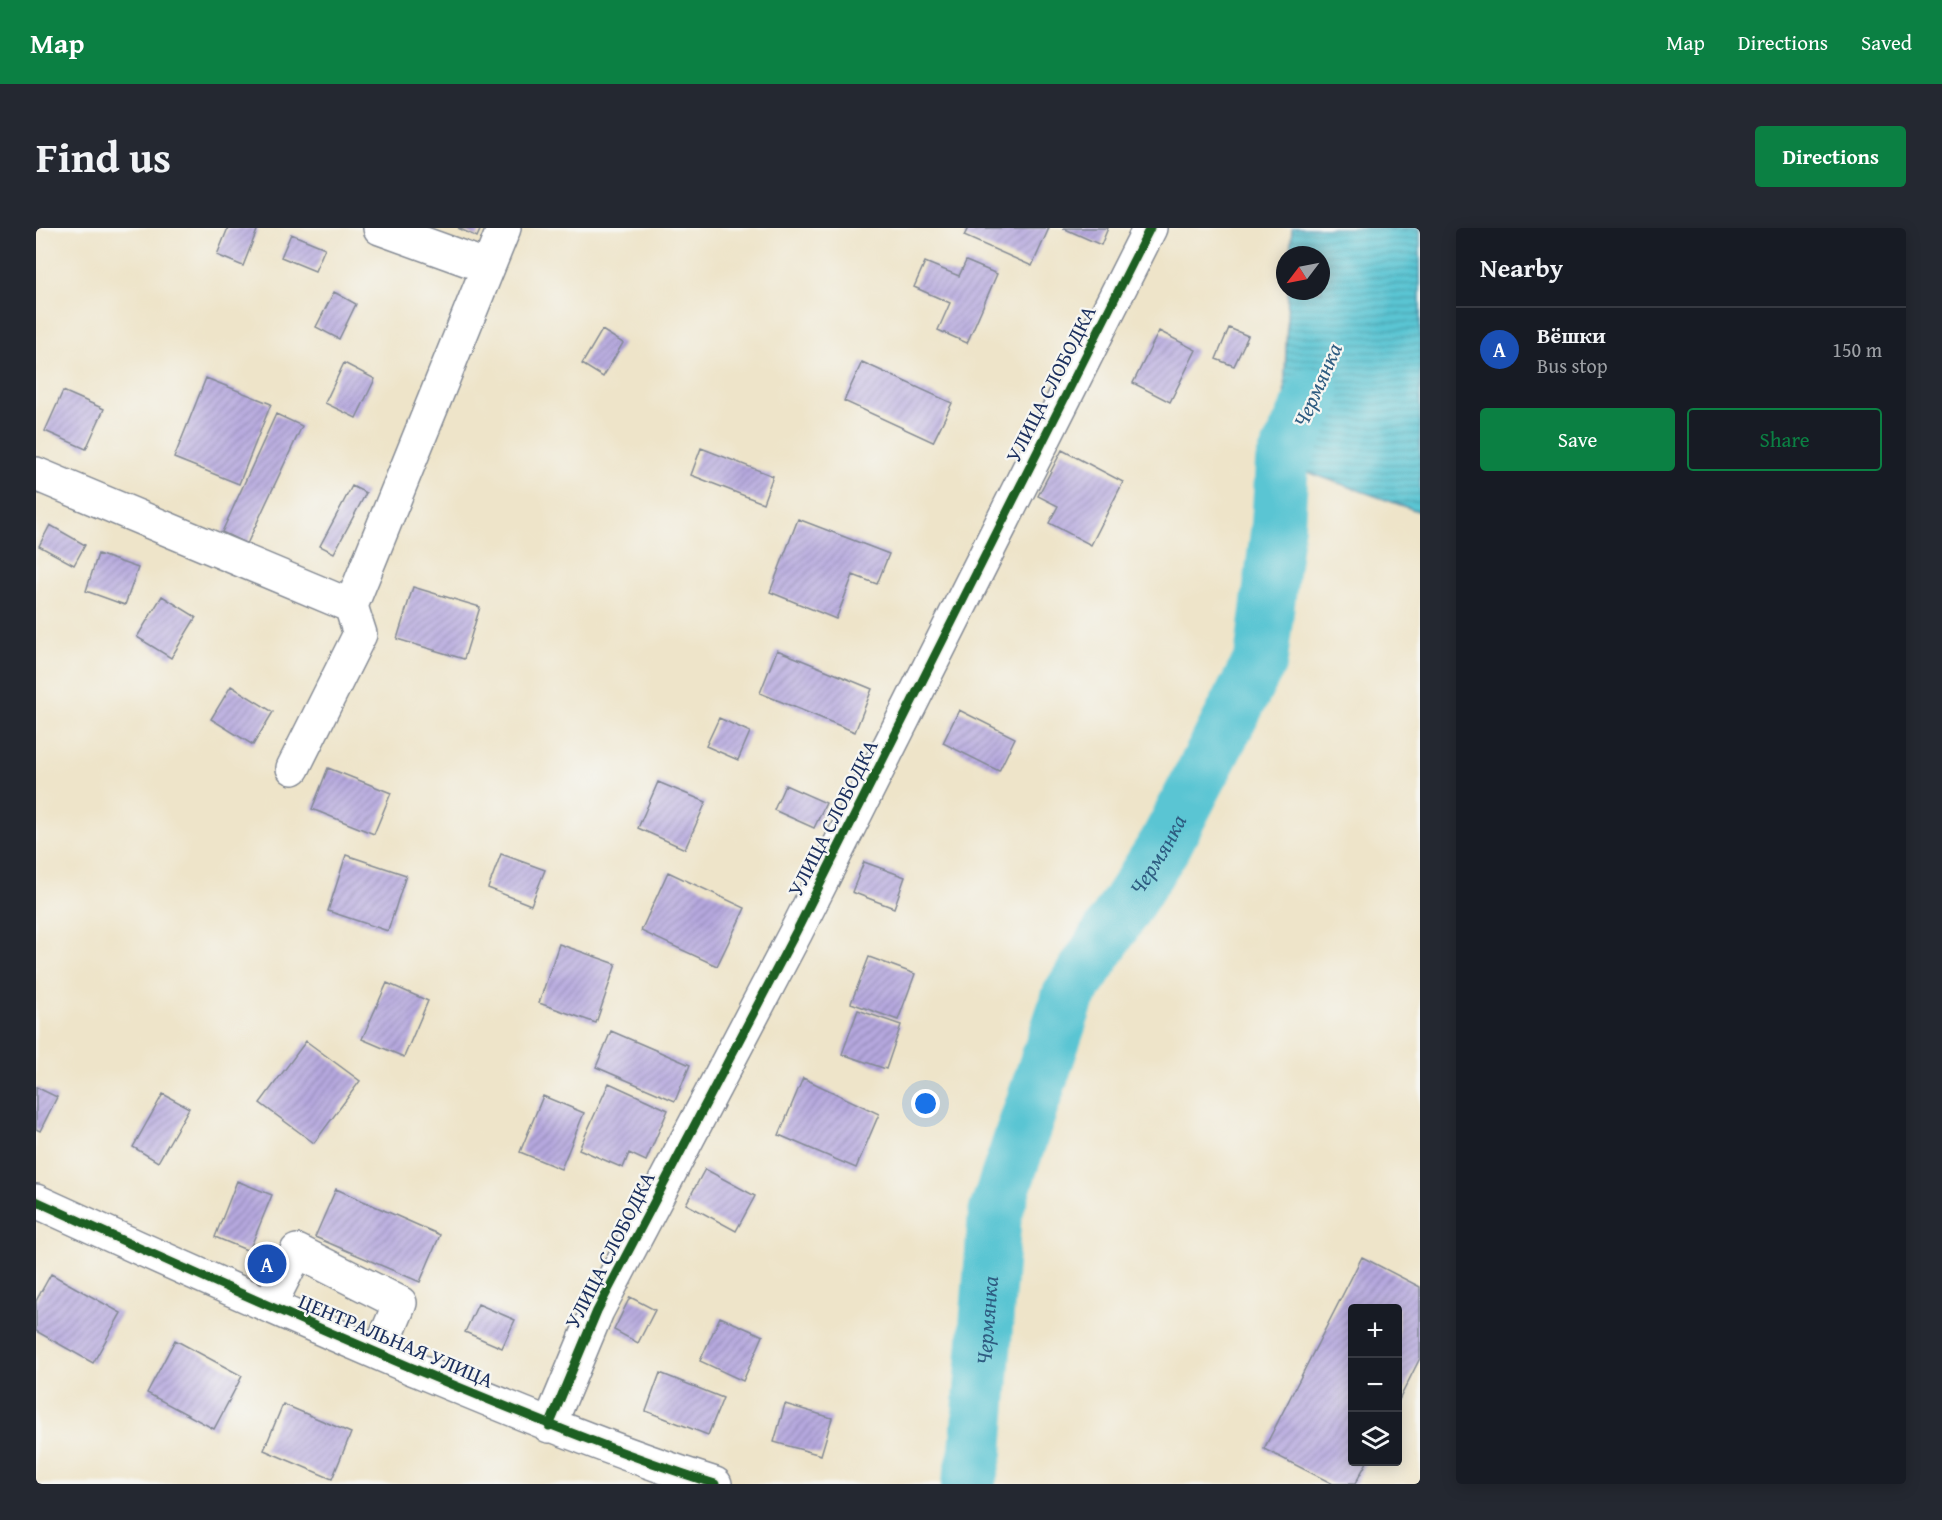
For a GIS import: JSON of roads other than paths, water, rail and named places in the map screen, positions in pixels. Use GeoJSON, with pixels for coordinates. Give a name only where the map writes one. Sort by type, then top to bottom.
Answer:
{"type":"FeatureCollection","features":[{"type":"Feature","properties":{"kind":"street"},"geometry":{"type":"LineString","coordinates":[[380,228],[488,267]]}},
{"type":"Feature","properties":{"kind":"street"},"geometry":{"type":"LineString","coordinates":[[293,768],[360,634],[351,606],[504,228]]}},
{"type":"Feature","properties":{"kind":"street","name":"УЛИЦА СЛОБОДКА"},"geometry":{"type":"LineString","coordinates":[[549,1426],[597,1311],[796,932],[1150,228]]}},
{"type":"Feature","properties":{"kind":"street"},"geometry":{"type":"LineString","coordinates":[[36,474],[351,606]]}},
{"type":"Feature","properties":{"kind":"street","name":"ЦЕНТРАЛЬНАЯ УЛИЦА"},"geometry":{"type":"LineString","coordinates":[[36,1201],[269,1306],[549,1426],[715,1484]]}},
{"type":"Feature","properties":{"kind":"street"},"geometry":{"type":"LineString","coordinates":[[269,1306],[297,1251],[400,1303],[379,1353]]}},
{"type":"Feature","properties":{"kind":"water"},"geometry":{"type":"Polygon","coordinates":[[[1292,228],[1420,228],[1420,512],[1282,463],[1288,300],[1330,300],[1330,246],[1291,246],[1292,228]]]}},
{"type":"Feature","properties":{"kind":"waterway","name":"Чермянка"},"geometry":{"type":"LineString","coordinates":[[968,1484],[976,1452],[995,1214],[1069,995],[1166,843],[1261,659],[1278,524],[1282,463],[1313,396]]}},
{"type":"Feature","properties":{"kind":"place","name":"Вёшки"},"geometry":{"type":"Point","coordinates":[267,1264]}}]}
